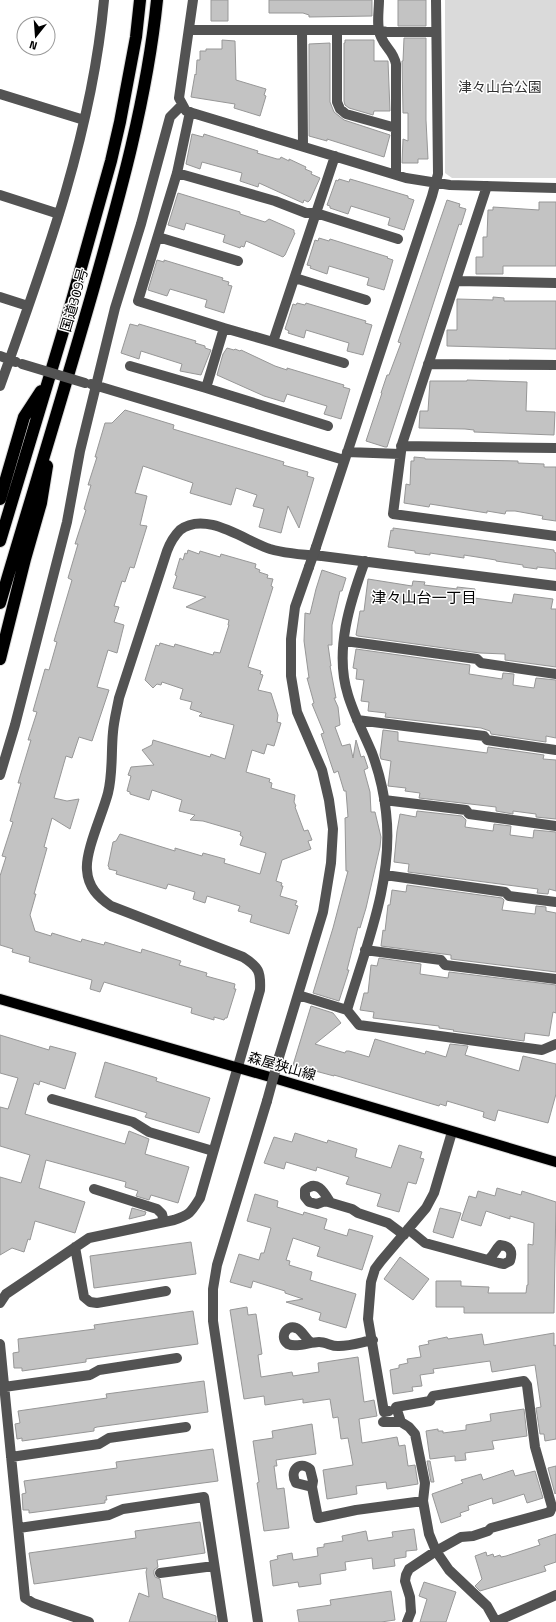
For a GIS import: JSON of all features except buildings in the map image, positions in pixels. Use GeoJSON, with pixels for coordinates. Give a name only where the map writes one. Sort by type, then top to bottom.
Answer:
{"type":"FeatureCollection","features":[{"type":"Feature","properties":{"kind":"highway","name":"国道309号"},"geometry":{"type":"LineString","coordinates":[[0,542],[113,153],[136,37],[140,0]]}},
{"type":"Feature","properties":{"kind":"highway","name":"国道309号"},"geometry":{"type":"LineString","coordinates":[[0,603],[120,193],[142,98],[154,36],[157,0]]}},
{"type":"Feature","properties":{"kind":"highway"},"geometry":{"type":"LineString","coordinates":[[0,500],[24,417],[48,381]]}},
{"type":"Feature","properties":{"kind":"highway"},"geometry":{"type":"LineString","coordinates":[[0,659],[25,559],[41,503],[55,419]]}},
{"type":"Feature","properties":{"kind":"main road","name":"森屋狭山線"},"geometry":{"type":"LineString","coordinates":[[0,999],[556,1162]]}},
{"type":"Feature","properties":{"kind":"street"},"geometry":{"type":"LineString","coordinates":[[0,386],[5,358],[28,306],[59,214],[84,120],[94,68],[104,0]]}},
{"type":"Feature","properties":{"kind":"street"},"geometry":{"type":"LineString","coordinates":[[193,0],[178,98],[186,108],[396,175],[450,186],[556,188]]}},
{"type":"Feature","properties":{"kind":"street"},"geometry":{"type":"LineString","coordinates":[[379,0],[380,37],[394,57],[396,64],[396,175]]}},
{"type":"Feature","properties":{"kind":"street"},"geometry":{"type":"LineString","coordinates":[[258,1622],[217,1351],[213,1321],[213,1289],[217,1265],[323,912],[331,862],[333,829],[329,800],[322,770],[297,712],[291,676],[291,639],[295,607],[438,174],[436,0]]}},
{"type":"Feature","properties":{"kind":"street"},"geometry":{"type":"LineString","coordinates":[[189,30],[379,30],[387,32],[436,32]]}},
{"type":"Feature","properties":{"kind":"street"},"geometry":{"type":"LineString","coordinates":[[302,30],[303,146]]}},
{"type":"Feature","properties":{"kind":"street"},"geometry":{"type":"LineString","coordinates":[[337,30],[337,102],[340,109],[346,114],[396,128]]}},
{"type":"Feature","properties":{"kind":"street"},"geometry":{"type":"LineString","coordinates":[[0,94],[84,120]]}},
{"type":"Feature","properties":{"kind":"street"},"geometry":{"type":"LineString","coordinates":[[186,108],[177,173],[138,301],[344,363]]}},
{"type":"Feature","properties":{"kind":"street"},"geometry":{"type":"LineString","coordinates":[[0,775],[15,725],[67,522],[80,451],[115,308],[141,224],[170,117],[186,108]]}},
{"type":"Feature","properties":{"kind":"street"},"geometry":{"type":"LineString","coordinates":[[273,342],[334,156]]}},
{"type":"Feature","properties":{"kind":"street"},"geometry":{"type":"LineString","coordinates":[[177,173],[275,201],[306,213],[316,213],[398,239]]}},
{"type":"Feature","properties":{"kind":"street"},"geometry":{"type":"LineString","coordinates":[[487,186],[401,450],[393,514],[556,536]]}},
{"type":"Feature","properties":{"kind":"street"},"geometry":{"type":"LineString","coordinates":[[0,195],[59,214]]}},
{"type":"Feature","properties":{"kind":"street"},"geometry":{"type":"LineString","coordinates":[[158,237],[238,261]]}},
{"type":"Feature","properties":{"kind":"street"},"geometry":{"type":"LineString","coordinates":[[295,278],[366,300]]}},
{"type":"Feature","properties":{"kind":"street"},"geometry":{"type":"LineString","coordinates":[[456,281],[556,283]]}},
{"type":"Feature","properties":{"kind":"street"},"geometry":{"type":"LineString","coordinates":[[0,297],[28,306]]}},
{"type":"Feature","properties":{"kind":"street"},"geometry":{"type":"LineString","coordinates":[[206,388],[224,328]]}},
{"type":"Feature","properties":{"kind":"street"},"geometry":{"type":"LineString","coordinates":[[5,358],[85,383],[346,456],[401,450],[556,448]]}},
{"type":"Feature","properties":{"kind":"street"},"geometry":{"type":"LineString","coordinates":[[428,364],[556,366]]}},
{"type":"Feature","properties":{"kind":"street"},"geometry":{"type":"LineString","coordinates":[[130,366],[328,426]]}},
{"type":"Feature","properties":{"kind":"street"},"geometry":{"type":"LineString","coordinates":[[0,1303],[6,1294],[89,1238],[187,1216],[193,1209],[200,1198],[260,990],[260,978],[257,969],[252,963],[243,957],[111,906],[97,894],[88,881],[86,869],[88,857],[108,792],[111,774],[114,724],[119,698],[167,551],[173,538],[181,530],[206,523],[223,528],[269,549],[289,554],[322,556],[556,586]]}},
{"type":"Feature","properties":{"kind":"street"},"geometry":{"type":"LineString","coordinates":[[347,1010],[385,876],[387,841],[384,800],[373,755],[357,720],[347,693],[344,675],[344,641],[353,595],[365,562]]}},
{"type":"Feature","properties":{"kind":"street"},"geometry":{"type":"LineString","coordinates":[[344,641],[477,659],[481,663],[556,674]]}},
{"type":"Feature","properties":{"kind":"street"},"geometry":{"type":"LineString","coordinates":[[357,720],[484,736],[487,740],[556,750]]}},
{"type":"Feature","properties":{"kind":"street"},"geometry":{"type":"LineString","coordinates":[[384,800],[466,810],[469,814],[556,826]]}},
{"type":"Feature","properties":{"kind":"street"},"geometry":{"type":"LineString","coordinates":[[385,876],[505,892],[509,896],[556,902]]}},
{"type":"Feature","properties":{"kind":"street"},"geometry":{"type":"LineString","coordinates":[[365,950],[441,960],[445,965],[556,979]]}},
{"type":"Feature","properties":{"kind":"street"},"geometry":{"type":"LineString","coordinates":[[298,995],[347,1010],[359,1026],[542,1050],[556,1043]]}},
{"type":"Feature","properties":{"kind":"street"},"geometry":{"type":"LineString","coordinates":[[52,1099],[133,1122],[149,1132],[213,1150]]}},
{"type":"Feature","properties":{"kind":"street"},"geometry":{"type":"LineString","coordinates":[[389,1411],[384,1412],[373,1340],[368,1319],[372,1282],[375,1269],[426,1208],[434,1193],[452,1132]]}},
{"type":"Feature","properties":{"kind":"street"},"geometry":{"type":"LineString","coordinates":[[94,1189],[157,1209],[162,1214],[164,1222]]}},
{"type":"Feature","properties":{"kind":"street"},"geometry":{"type":"LineString","coordinates":[[330,1202],[388,1223],[424,1242],[489,1259]]}},
{"type":"Feature","properties":{"kind":"street"},"geometry":{"type":"LineString","coordinates":[[75,1247],[84,1297],[90,1302],[96,1303],[166,1291]]}},
{"type":"Feature","properties":{"kind":"street"},"geometry":{"type":"LineString","coordinates":[[311,1343],[320,1342],[338,1347],[373,1340]]}},
{"type":"Feature","properties":{"kind":"street"},"geometry":{"type":"LineString","coordinates":[[0,1344],[25,1598],[33,1603],[89,1622]]}},
{"type":"Feature","properties":{"kind":"street"},"geometry":{"type":"LineString","coordinates":[[4,1387],[90,1375],[99,1370],[177,1358]]}},
{"type":"Feature","properties":{"kind":"street"},"geometry":{"type":"LineString","coordinates":[[401,1422],[396,1407],[430,1401],[433,1396],[524,1381],[527,1385],[535,1447],[552,1502],[550,1512],[491,1528],[488,1532],[473,1536],[461,1537],[436,1551],[409,1570],[405,1581],[407,1592],[410,1597],[411,1612],[407,1622]]}},
{"type":"Feature","properties":{"kind":"street"},"geometry":{"type":"LineString","coordinates":[[383,1422],[401,1422],[409,1427],[415,1434],[426,1483],[423,1501],[429,1534],[436,1551],[448,1570],[487,1606],[496,1622],[556,1595]]}},
{"type":"Feature","properties":{"kind":"street"},"geometry":{"type":"LineString","coordinates":[[11,1457],[99,1444],[109,1438],[186,1427]]}},
{"type":"Feature","properties":{"kind":"street"},"geometry":{"type":"LineString","coordinates":[[312,1487],[318,1518],[356,1510],[423,1501]]}},
{"type":"Feature","properties":{"kind":"street"},"geometry":{"type":"LineString","coordinates":[[19,1528],[110,1515],[123,1509],[204,1497],[222,1622]]}},
{"type":"Feature","properties":{"kind":"street"},"geometry":{"type":"LineString","coordinates":[[160,1573],[214,1566]]}},
{"type":"Feature","properties":{"kind":"green space","name":"津々山台公園"},"geometry":{"type":"Polygon","coordinates":[[[445,0],[556,0],[556,178],[452,178],[445,173],[445,0]]]}},
{"type":"Feature","properties":{"kind":"district","name":"津々山台一丁目"},"geometry":{"type":"Point","coordinates":[424,598]}}]}
